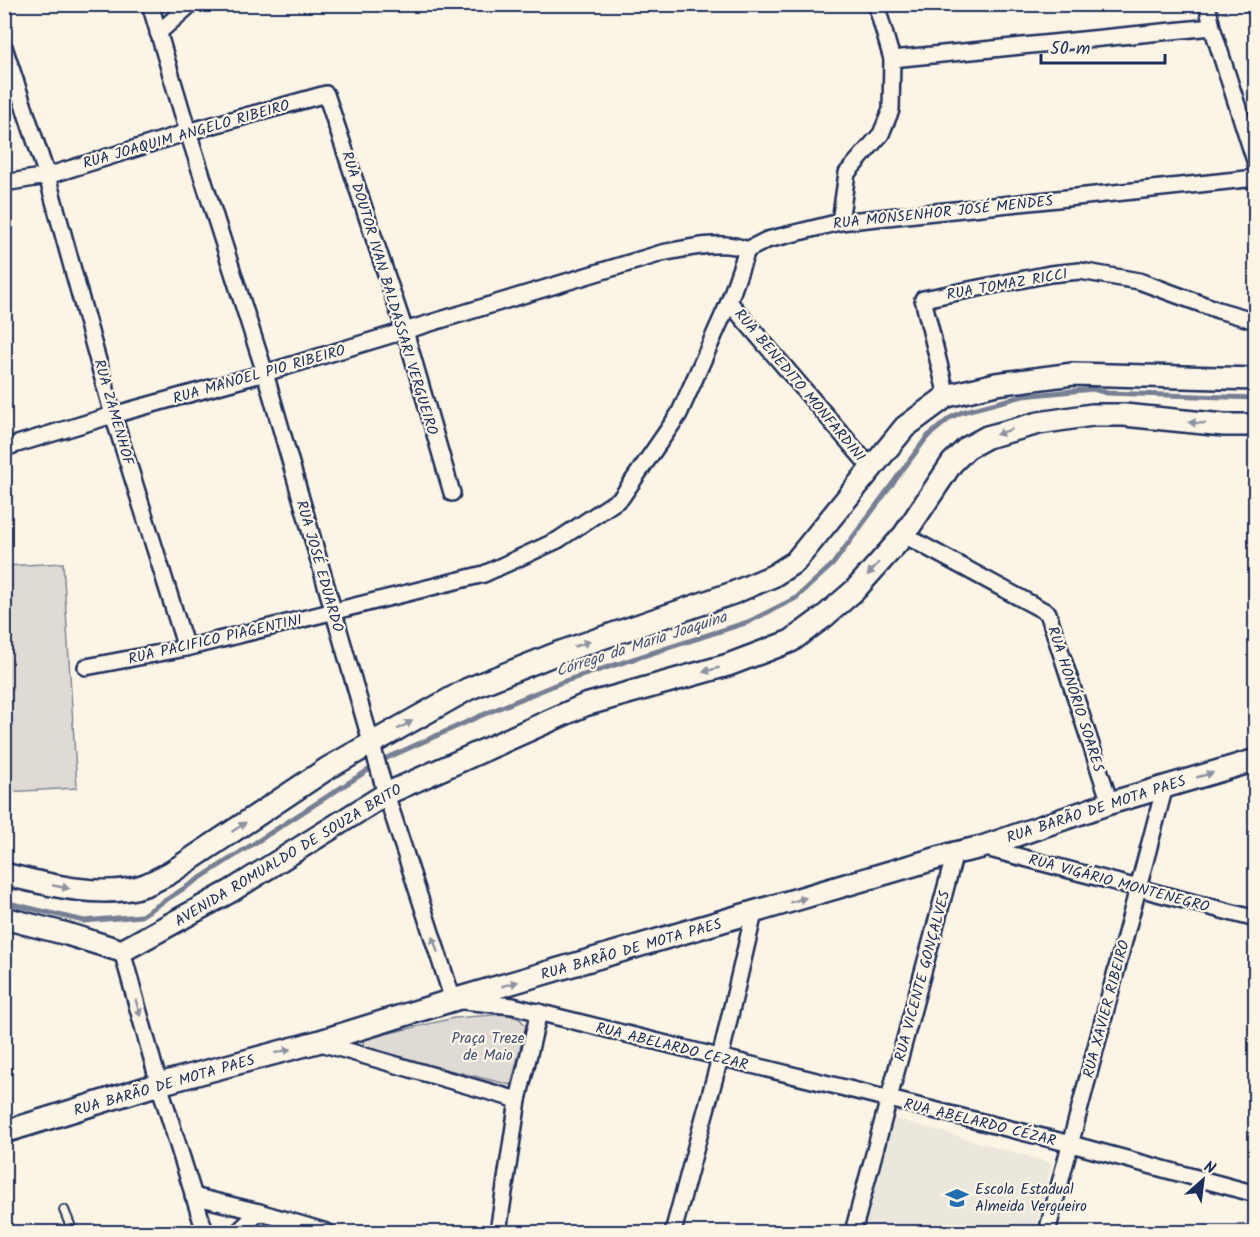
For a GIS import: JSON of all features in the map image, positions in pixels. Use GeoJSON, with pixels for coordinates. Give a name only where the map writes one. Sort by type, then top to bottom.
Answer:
{"type":"FeatureCollection","features":[{"type":"Feature","properties":{"kind":"main road"},"geometry":{"type":"LineString","coordinates":[[4,874],[64,889],[113,890],[144,886],[170,873],[328,768],[468,689],[558,652],[732,593],[773,576],[795,562],[905,427],[947,396],[996,384],[1073,374],[1256,379]]}},
{"type":"Feature","properties":{"kind":"main road","name":"AVENIDA ROMUALDO DE SOUZA BRITO"},"geometry":{"type":"LineString","coordinates":[[122,951],[231,891],[387,794],[585,705],[728,665],[791,641],[855,590],[904,535],[952,463],[967,448],[987,437],[1039,423],[1092,415],[1124,415],[1224,425],[1256,425]]}},
{"type":"Feature","properties":{"kind":"main road","name":"RUA BARÃO DE MOTA PAES"},"geometry":{"type":"LineString","coordinates":[[4,1132],[159,1084],[317,1042],[453,1000],[982,847],[1110,803],[1256,760]]}},
{"type":"Feature","properties":{"kind":"main road"},"geometry":{"type":"LineString","coordinates":[[4,918],[122,951]]}},
{"type":"Feature","properties":{"kind":"street","name":"RUA JOSÉ EDUARDO"},"geometry":{"type":"LineString","coordinates":[[150,4],[188,132],[265,373],[387,794],[453,1000]]}},
{"type":"Feature","properties":{"kind":"street"},"geometry":{"type":"LineString","coordinates":[[158,33],[191,4]]}},
{"type":"Feature","properties":{"kind":"street"},"geometry":{"type":"LineString","coordinates":[[840,222],[847,173],[881,134],[891,110],[892,59],[876,4]]}},
{"type":"Feature","properties":{"kind":"street"},"geometry":{"type":"LineString","coordinates":[[1207,4],[1212,27],[1256,164]]}},
{"type":"Feature","properties":{"kind":"street"},"geometry":{"type":"LineString","coordinates":[[892,59],[1212,27]]}},
{"type":"Feature","properties":{"kind":"street","name":"RUA ZAMENHOF"},"geometry":{"type":"LineString","coordinates":[[4,47],[47,176],[114,415],[186,648]]}},
{"type":"Feature","properties":{"kind":"street","name":"RUA JOAQUIM ANGELO RIBEIRO"},"geometry":{"type":"LineString","coordinates":[[4,183],[47,176],[188,132],[326,94]]}},
{"type":"Feature","properties":{"kind":"street","name":"RUA DOUTOR IVAN BALDASSARI VERGUEIRO"},"geometry":{"type":"LineString","coordinates":[[326,94],[405,331],[452,493]]}},
{"type":"Feature","properties":{"kind":"street","name":"RUA MONSENHOR JOSÉ MENDES"},"geometry":{"type":"LineString","coordinates":[[747,250],[767,240],[840,222],[1256,178]]}},
{"type":"Feature","properties":{"kind":"street","name":"RUA MANOEL PIO RIBEIRO"},"geometry":{"type":"LineString","coordinates":[[4,448],[265,373],[662,253],[694,246],[737,246],[747,250]]}},
{"type":"Feature","properties":{"kind":"street"},"geometry":{"type":"LineString","coordinates":[[729,302],[747,250]]}},
{"type":"Feature","properties":{"kind":"street","name":"RUA TOMAZ RICCI"},"geometry":{"type":"LineString","coordinates":[[947,396],[923,299],[1050,273],[1080,271],[1139,281],[1218,310],[1256,321]]}},
{"type":"Feature","properties":{"kind":"street","name":"RUA BENEDITO MONFARDINI"},"geometry":{"type":"LineString","coordinates":[[729,302],[871,468]]}},
{"type":"Feature","properties":{"kind":"street","name":"RUA PACIFICO PIAGENTINI"},"geometry":{"type":"LineString","coordinates":[[86,667],[186,648],[484,574],[558,540],[621,498],[679,414],[729,302]]}},
{"type":"Feature","properties":{"kind":"street","name":"RUA HONÓRIO SOARES"},"geometry":{"type":"LineString","coordinates":[[904,535],[1048,613],[1110,803]]}},
{"type":"Feature","properties":{"kind":"street","name":"RUA XAVIER RIBEIRO"},"geometry":{"type":"LineString","coordinates":[[1047,1233],[1165,786]]}},
{"type":"Feature","properties":{"kind":"street","name":"RUA VIGÁRIO MONTENEGRO"},"geometry":{"type":"LineString","coordinates":[[982,847],[1256,919]]}},
{"type":"Feature","properties":{"kind":"street","name":"RUA VICENTE GONÇALVES"},"geometry":{"type":"LineString","coordinates":[[853,1233],[955,853]]}},
{"type":"Feature","properties":{"kind":"street"},"geometry":{"type":"LineString","coordinates":[[673,1233],[720,1058],[754,913]]}},
{"type":"Feature","properties":{"kind":"street"},"geometry":{"type":"LineString","coordinates":[[122,951],[159,1084],[205,1233]]}},
{"type":"Feature","properties":{"kind":"street","name":"RUA ABELARDO CEZAR"},"geometry":{"type":"LineString","coordinates":[[453,1000],[513,1006],[889,1100]]}},
{"type":"Feature","properties":{"kind":"street"},"geometry":{"type":"LineString","coordinates":[[498,1233],[518,1100],[539,1012]]}},
{"type":"Feature","properties":{"kind":"street"},"geometry":{"type":"LineString","coordinates":[[317,1042],[518,1100]]}},
{"type":"Feature","properties":{"kind":"street","name":"RUA ABELARDO CÉZAR"},"geometry":{"type":"LineString","coordinates":[[889,1100],[1071,1144]]}},
{"type":"Feature","properties":{"kind":"street"},"geometry":{"type":"LineString","coordinates":[[1071,1144],[1256,1194]]}},
{"type":"Feature","properties":{"kind":"street"},"geometry":{"type":"LineString","coordinates":[[193,1196],[259,1212],[327,1233]]}},
{"type":"Feature","properties":{"kind":"street"},"geometry":{"type":"LineString","coordinates":[[238,1233],[259,1212]]}},
{"type":"Feature","properties":{"kind":"lane"},"geometry":{"type":"LineString","coordinates":[[64,1210],[73,1233]]}},
{"type":"Feature","properties":{"kind":"shaded area","name":"Escola Estadual Almeida Vergueiro"},"geometry":{"type":"Polygon","coordinates":[[[893,1118],[1052,1163],[1034,1232],[862,1232],[893,1118]]]}},
{"type":"Feature","properties":{"kind":"green space"},"geometry":{"type":"Polygon","coordinates":[[[63,563],[77,788],[5,792],[5,566],[63,563]]]}},
{"type":"Feature","properties":{"kind":"green space","name":"Praça Treze de Maio"},"geometry":{"type":"Polygon","coordinates":[[[506,1014],[520,1019],[526,1026],[511,1085],[362,1049],[364,1039],[454,1018],[506,1014]]]}},
{"type":"Feature","properties":{"kind":"waterway","name":"Córrego da Maria Joaquina"},"geometry":{"type":"LineString","coordinates":[[4,902],[84,921],[141,916],[387,758],[562,682],[748,622],[796,598],[833,564],[927,437],[950,418],[962,412],[1023,396],[1093,389],[1107,393],[1256,398]]}},
{"type":"Feature","properties":{"kind":"place","name":"Escola Estadual Almeida Vergueiro"},"geometry":{"type":"Point","coordinates":[957,1198]}}]}
